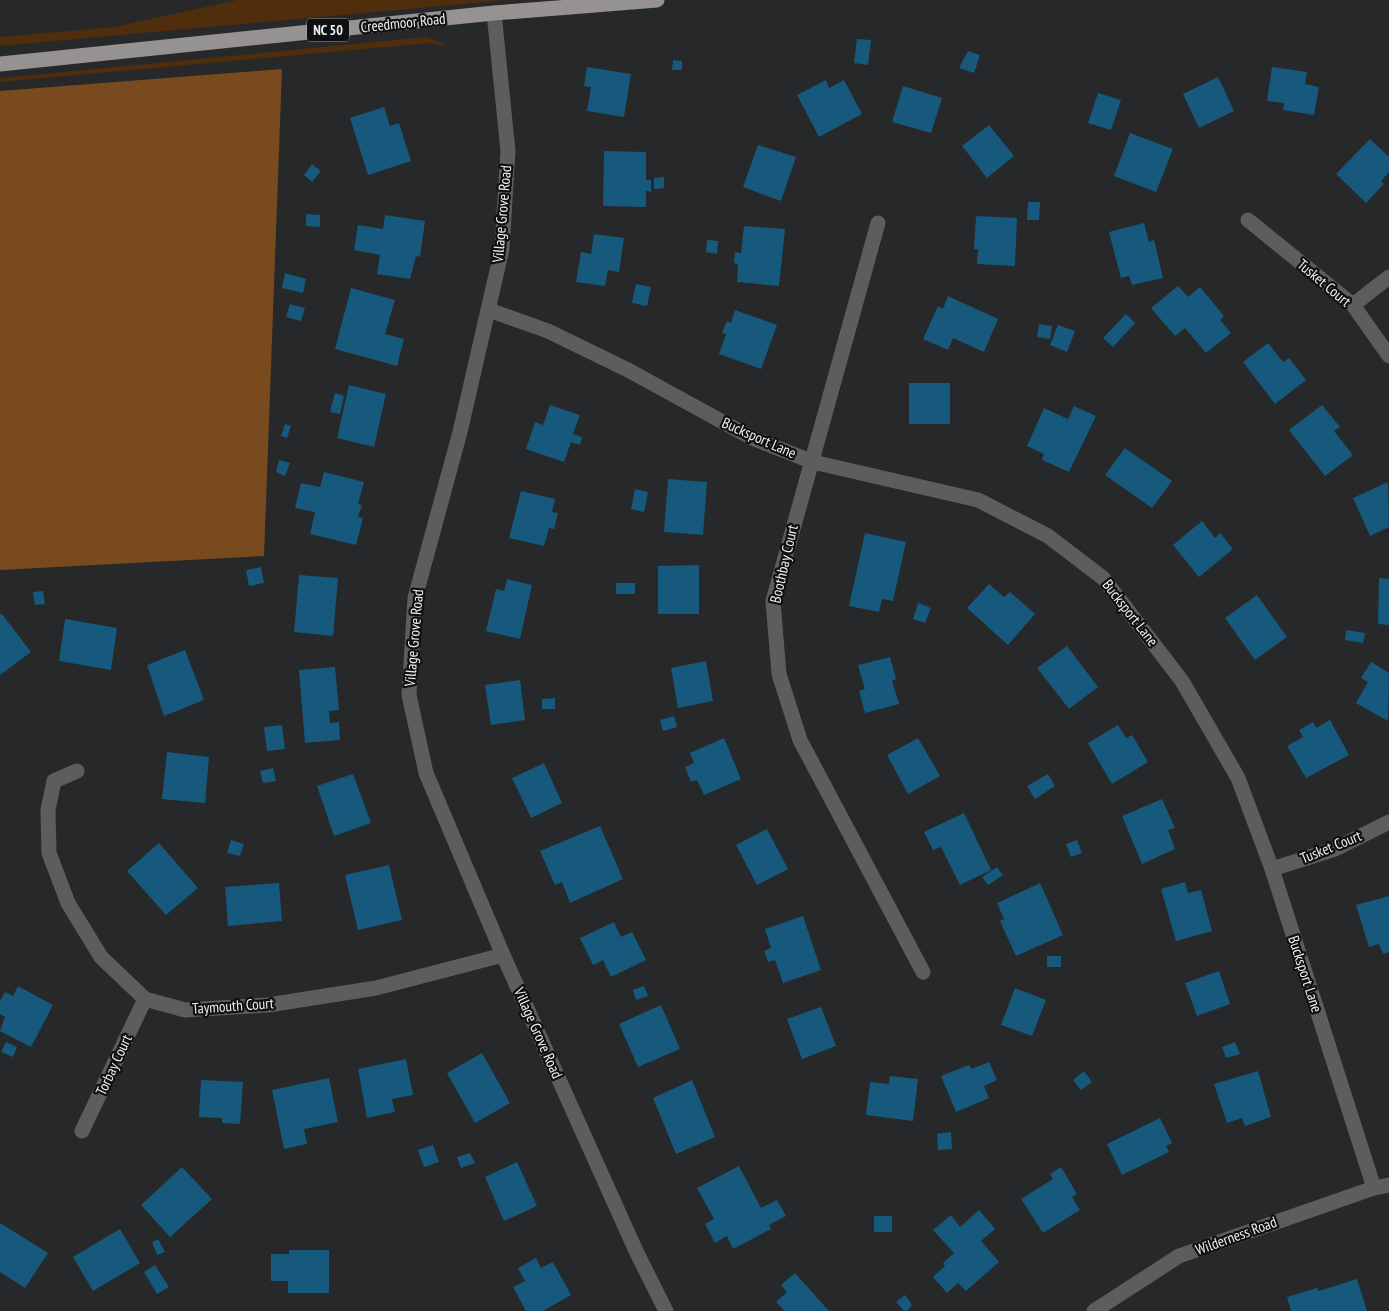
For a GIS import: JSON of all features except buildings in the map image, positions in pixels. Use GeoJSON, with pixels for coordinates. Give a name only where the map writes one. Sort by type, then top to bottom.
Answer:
{"type":"FeatureCollection","features":[{"type":"Feature","properties":{"kind":"main road","name":"Creedmoor Road"},"geometry":{"type":"LineString","coordinates":[[0,64],[494,13],[657,0]]}},
{"type":"Feature","properties":{"kind":"street","name":"Village Grove Road"},"geometry":{"type":"LineString","coordinates":[[494,13],[508,151],[502,249],[460,432],[415,598],[409,695],[426,773],[503,955],[636,1251],[666,1311]]}},
{"type":"Feature","properties":{"kind":"street","name":"Tusket Court"},"geometry":{"type":"LineString","coordinates":[[1248,220],[1352,305],[1389,356]]}},
{"type":"Feature","properties":{"kind":"street","name":"Boothbay Court"},"geometry":{"type":"LineString","coordinates":[[878,223],[772,601],[779,674],[800,740],[923,972]]}},
{"type":"Feature","properties":{"kind":"street"},"geometry":{"type":"LineString","coordinates":[[1352,305],[1389,277]]}},
{"type":"Feature","properties":{"kind":"street","name":"Bucksport Lane"},"geometry":{"type":"LineString","coordinates":[[489,310],[548,331],[628,370],[752,438],[812,462],[978,500],[1048,536],[1103,578],[1182,681],[1238,778],[1272,869],[1382,1186]]}},
{"type":"Feature","properties":{"kind":"street","name":"Taymouth Court"},"geometry":{"type":"LineString","coordinates":[[77,770],[54,781],[48,810],[49,853],[68,903],[102,957],[145,999],[185,1010],[268,1005],[376,988],[503,955]]}},
{"type":"Feature","properties":{"kind":"street","name":"Tusket Court"},"geometry":{"type":"LineString","coordinates":[[1272,869],[1335,849],[1389,822]]}},
{"type":"Feature","properties":{"kind":"street","name":"Torbay Court"},"geometry":{"type":"LineString","coordinates":[[82,1131],[145,999]]}},
{"type":"Feature","properties":{"kind":"street","name":"Wilderness Road"},"geometry":{"type":"LineString","coordinates":[[1094,1311],[1179,1256],[1382,1186]]}},
{"type":"Feature","properties":{"kind":"shaded area"},"geometry":{"type":"Polygon","coordinates":[[[237,0],[508,0],[0,46],[0,37],[114,27],[237,0]]]}},
{"type":"Feature","properties":{"kind":"shaded area"},"geometry":{"type":"Polygon","coordinates":[[[427,37],[443,43],[447,47],[431,43],[0,82],[0,78],[427,37]]]}},
{"type":"Feature","properties":{"kind":"shaded area"},"geometry":{"type":"Polygon","coordinates":[[[282,69],[264,556],[0,570],[0,91],[282,69]]]}}]}
